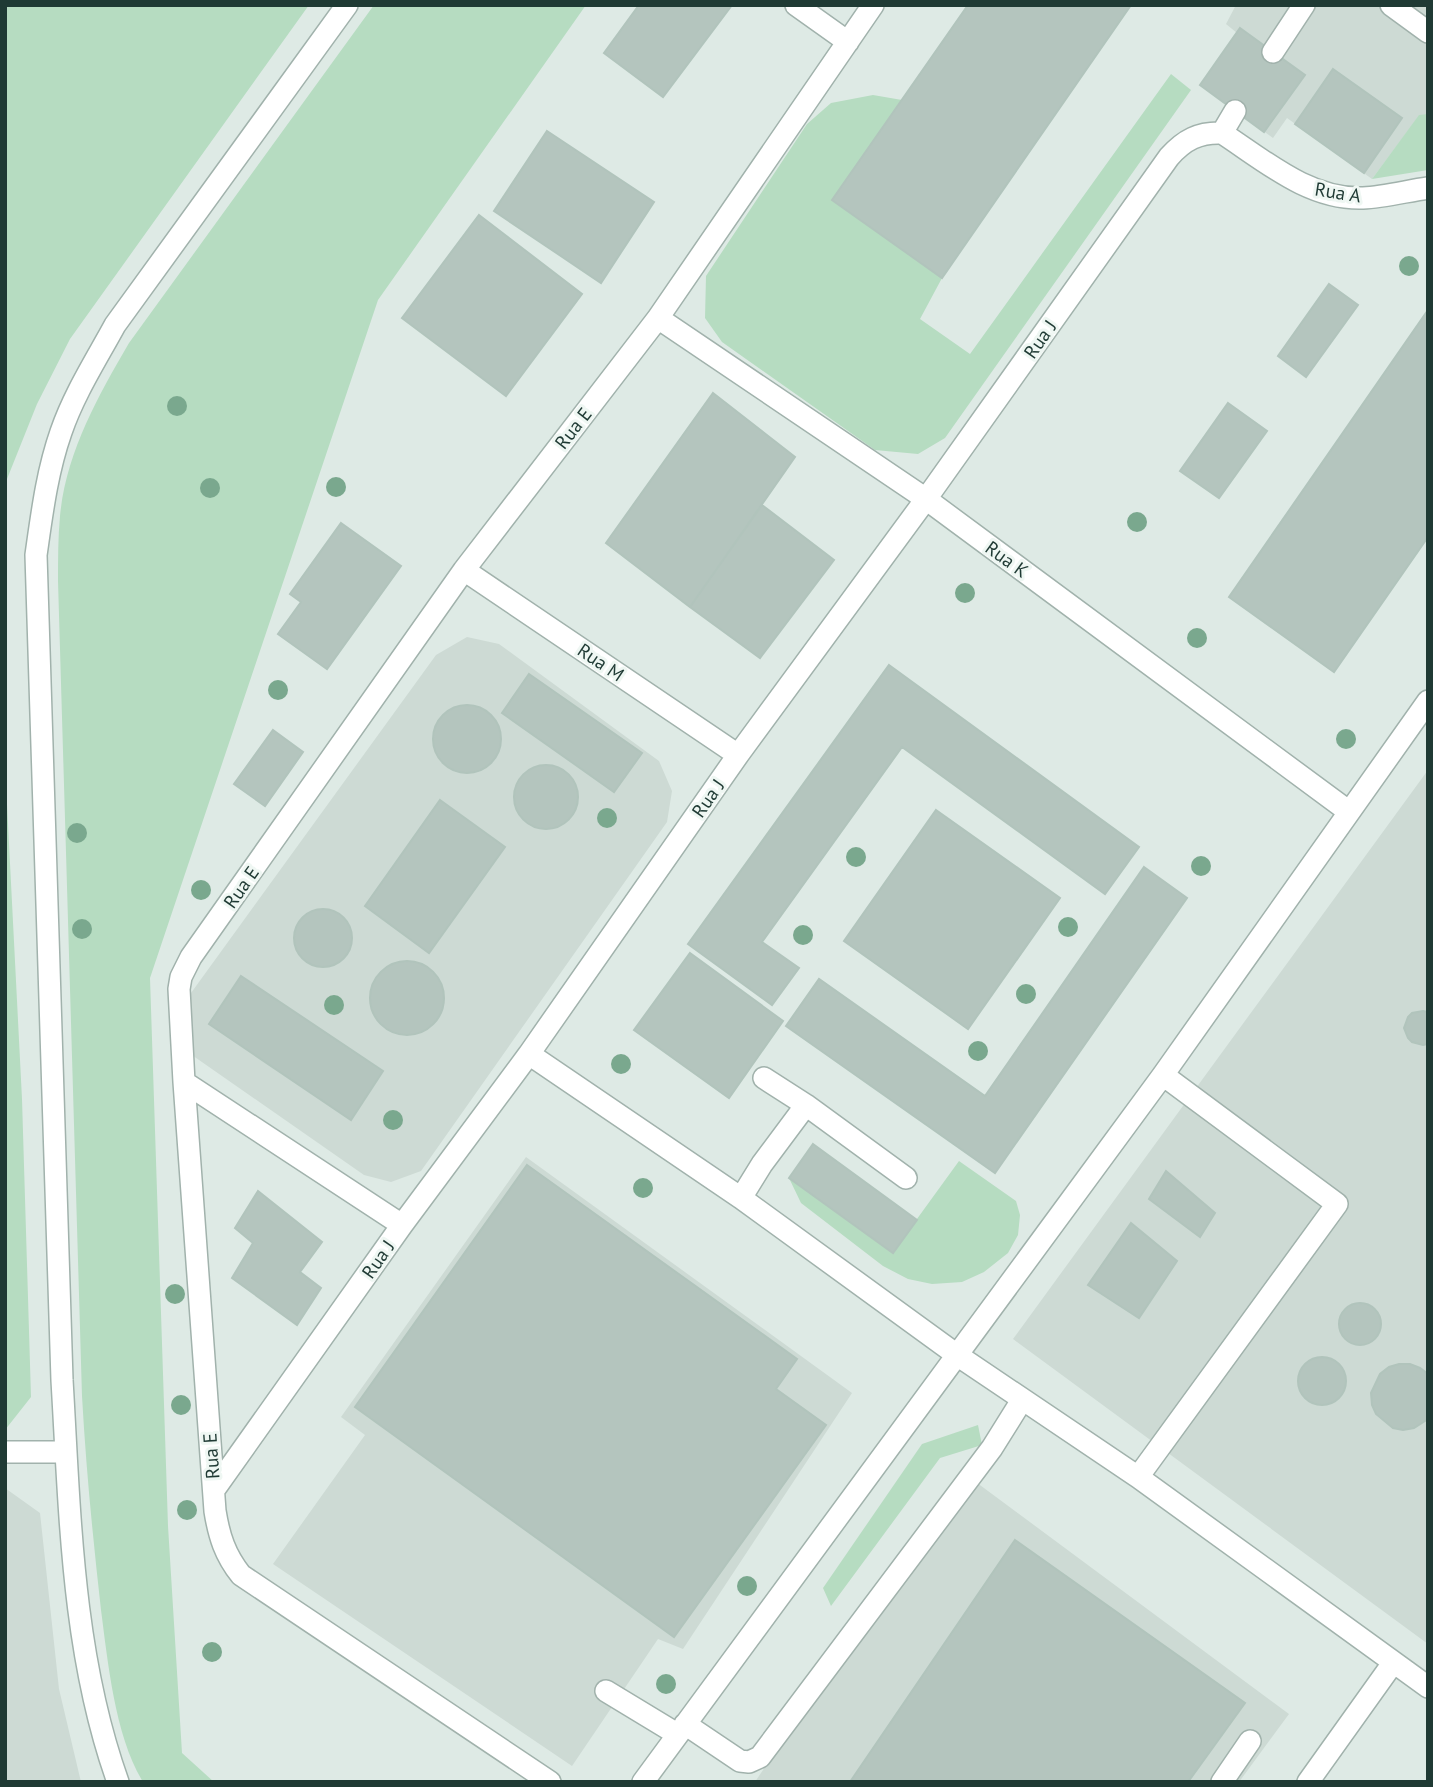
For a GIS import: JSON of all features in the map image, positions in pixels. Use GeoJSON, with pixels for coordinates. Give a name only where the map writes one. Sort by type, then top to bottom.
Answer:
{"type":"FeatureCollection","features":[{"type":"Feature","properties":{"kind":"lane"},"geometry":{"type":"LineString","coordinates":[[118,1782],[95,1704],[80,1616],[66,1452],[36,555],[46,486],[61,431],[84,380],[115,325],[347,5]]}},
{"type":"Feature","properties":{"kind":"lane"},"geometry":{"type":"LineString","coordinates":[[796,5],[848,42]]}},
{"type":"Feature","properties":{"kind":"lane","name":"Rua E"},"geometry":{"type":"LineString","coordinates":[[550,1782],[241,1575],[230,1561],[218,1531],[214,1490],[184,1082],[180,989],[185,969],[464,570],[658,318],[873,5]]}},
{"type":"Feature","properties":{"kind":"lane"},"geometry":{"type":"LineString","coordinates":[[1273,51],[1304,5]]}},
{"type":"Feature","properties":{"kind":"lane"},"geometry":{"type":"LineString","coordinates":[[1391,5],[1428,32]]}},
{"type":"Feature","properties":{"kind":"lane"},"geometry":{"type":"LineString","coordinates":[[1222,133],[1235,110]]}},
{"type":"Feature","properties":{"kind":"lane","name":"Rua A"},"geometry":{"type":"LineString","coordinates":[[1222,133],[1303,186],[1320,192],[1363,198],[1428,188]]}},
{"type":"Feature","properties":{"kind":"lane","name":"Rua J"},"geometry":{"type":"LineString","coordinates":[[214,1490],[402,1225],[529,1054],[738,755],[926,499],[1169,157],[1179,145],[1194,136],[1222,133]]}},
{"type":"Feature","properties":{"kind":"lane","name":"Rua K"},"geometry":{"type":"LineString","coordinates":[[658,318],[926,499],[1348,811]]}},
{"type":"Feature","properties":{"kind":"lane","name":"Rua M"},"geometry":{"type":"LineString","coordinates":[[464,570],[738,755]]}},
{"type":"Feature","properties":{"kind":"lane"},"geometry":{"type":"LineString","coordinates":[[643,1782],[1163,1075],[1428,701]]}},
{"type":"Feature","properties":{"kind":"lane"},"geometry":{"type":"LineString","coordinates":[[529,1054],[741,1198],[957,1355],[1138,1477],[1428,1687]]}},
{"type":"Feature","properties":{"kind":"lane"},"geometry":{"type":"LineString","coordinates":[[1138,1477],[1337,1205],[1163,1075]]}},
{"type":"Feature","properties":{"kind":"lane"},"geometry":{"type":"LineString","coordinates":[[764,1078],[806,1105],[906,1178]]}},
{"type":"Feature","properties":{"kind":"lane"},"geometry":{"type":"LineString","coordinates":[[184,1082],[402,1225]]}},
{"type":"Feature","properties":{"kind":"lane"},"geometry":{"type":"LineString","coordinates":[[741,1198],[762,1164],[806,1105]]}},
{"type":"Feature","properties":{"kind":"lane"},"geometry":{"type":"LineString","coordinates":[[606,1691],[740,1761],[749,1762],[760,1757],[992,1448],[1022,1400]]}},
{"type":"Feature","properties":{"kind":"lane"},"geometry":{"type":"LineString","coordinates":[[5,1452],[66,1452]]}},
{"type":"Feature","properties":{"kind":"lane"},"geometry":{"type":"LineString","coordinates":[[1308,1782],[1393,1663]]}},
{"type":"Feature","properties":{"kind":"lane"},"geometry":{"type":"LineString","coordinates":[[1222,1782],[1250,1741]]}},
{"type":"Feature","properties":{"kind":"shaded area"},"geometry":{"type":"Polygon","coordinates":[[[1236,5],[1428,5],[1428,118],[1419,116],[1372,179],[1287,118],[1273,138],[1200,85],[1237,33],[1226,24],[1236,5]]]}},
{"type":"Feature","properties":{"kind":"shaded area"},"geometry":{"type":"Polygon","coordinates":[[[467,637],[499,644],[659,761],[672,791],[667,822],[421,1171],[391,1182],[364,1175],[189,1053],[191,993],[436,655],[467,637]]]}},
{"type":"Feature","properties":{"kind":"shaded area"},"geometry":{"type":"Polygon","coordinates":[[[1428,770],[1428,1644],[1013,1339],[1428,770]]]}},
{"type":"Feature","properties":{"kind":"shaded area"},"geometry":{"type":"Polygon","coordinates":[[[526,1157],[852,1393],[683,1649],[658,1639],[572,1766],[273,1564],[365,1435],[341,1417],[526,1157]]]}},
{"type":"Feature","properties":{"kind":"shaded area"},"geometry":{"type":"Polygon","coordinates":[[[961,1471],[1289,1714],[1239,1782],[755,1782],[961,1471]]]}},
{"type":"Feature","properties":{"kind":"shaded area"},"geometry":{"type":"Polygon","coordinates":[[[5,1488],[40,1513],[59,1689],[81,1782],[5,1782],[5,1488]]]}},
{"type":"Feature","properties":{"kind":"green space"},"geometry":{"type":"Polygon","coordinates":[[[5,5],[309,5],[70,339],[37,404],[5,490],[5,5]]]}},
{"type":"Feature","properties":{"kind":"green space"},"geometry":{"type":"Polygon","coordinates":[[[374,5],[586,5],[378,300],[150,978],[168,1526],[182,1753],[214,1782],[143,1782],[133,1764],[119,1721],[110,1676],[95,1557],[82,1396],[58,581],[60,516],[63,493],[76,448],[95,404],[129,343],[374,5]]]}},
{"type":"Feature","properties":{"kind":"green space"},"geometry":{"type":"Polygon","coordinates":[[[1171,74],[1191,90],[945,438],[918,454],[875,450],[722,342],[705,318],[706,276],[807,124],[831,103],[873,95],[902,100],[832,200],[942,278],[920,319],[970,354],[1171,74]]]}},
{"type":"Feature","properties":{"kind":"green space"},"geometry":{"type":"Polygon","coordinates":[[[1428,114],[1428,170],[1372,179],[1419,115],[1428,114]]]}},
{"type":"Feature","properties":{"kind":"green space"},"geometry":{"type":"Polygon","coordinates":[[[5,765],[22,1099],[31,1397],[5,1430],[5,765]]]}},
{"type":"Feature","properties":{"kind":"green space"},"geometry":{"type":"Polygon","coordinates":[[[959,1161],[1016,1201],[1020,1215],[1018,1235],[1008,1253],[984,1272],[962,1282],[932,1284],[908,1279],[883,1266],[801,1203],[789,1178],[893,1252],[959,1161]]]}},
{"type":"Feature","properties":{"kind":"green space"},"geometry":{"type":"Polygon","coordinates":[[[978,1425],[982,1445],[940,1458],[831,1606],[823,1588],[922,1444],[978,1425]]]}},
{"type":"Feature","properties":{"kind":"building"},"geometry":{"type":"Polygon","coordinates":[[[639,5],[732,5],[663,97],[604,53],[639,5]]]}},
{"type":"Feature","properties":{"kind":"building"},"geometry":{"type":"Polygon","coordinates":[[[968,5],[1131,5],[942,278],[832,200],[968,5]]]}},
{"type":"Feature","properties":{"kind":"building"},"geometry":{"type":"Polygon","coordinates":[[[1240,28],[1305,75],[1264,132],[1200,85],[1240,28]]]}},
{"type":"Feature","properties":{"kind":"building"},"geometry":{"type":"Polygon","coordinates":[[[1333,69],[1402,118],[1364,173],[1295,124],[1333,69]]]}},
{"type":"Feature","properties":{"kind":"building"},"geometry":{"type":"Polygon","coordinates":[[[547,131],[654,202],[601,283],[494,211],[547,131]]]}},
{"type":"Feature","properties":{"kind":"building"},"geometry":{"type":"Polygon","coordinates":[[[479,215],[582,294],[506,396],[402,318],[479,215]]]}},
{"type":"Feature","properties":{"kind":"building"},"geometry":{"type":"Polygon","coordinates":[[[1329,284],[1358,305],[1306,377],[1278,356],[1329,284]]]}},
{"type":"Feature","properties":{"kind":"building"},"geometry":{"type":"Polygon","coordinates":[[[1428,310],[1428,537],[1334,672],[1229,597],[1428,310]]]}},
{"type":"Feature","properties":{"kind":"building"},"geometry":{"type":"Polygon","coordinates":[[[713,393],[795,457],[690,607],[606,543],[713,393]]]}},
{"type":"Feature","properties":{"kind":"building"},"geometry":{"type":"Polygon","coordinates":[[[1228,403],[1267,431],[1219,498],[1180,471],[1228,403]]]}},
{"type":"Feature","properties":{"kind":"building"},"geometry":{"type":"Polygon","coordinates":[[[762,505],[834,560],[760,658],[690,607],[762,505]]]}},
{"type":"Feature","properties":{"kind":"building"},"geometry":{"type":"Polygon","coordinates":[[[341,523],[401,566],[327,669],[278,634],[301,602],[290,594],[341,523]]]}},
{"type":"Feature","properties":{"kind":"building"},"geometry":{"type":"Polygon","coordinates":[[[889,665],[1139,847],[1105,894],[902,747],[762,942],[799,968],[772,1005],[688,944],[889,665]]]}},
{"type":"Feature","properties":{"kind":"building"},"geometry":{"type":"Polygon","coordinates":[[[529,674],[642,753],[614,792],[502,713],[529,674]]]}},
{"type":"Feature","properties":{"kind":"building"},"geometry":{"type":"Polygon","coordinates":[[[467,705],[480,708],[491,715],[498,726],[501,739],[498,752],[491,763],[480,770],[467,773],[454,770],[443,763],[436,752],[433,739],[436,726],[443,715],[454,708],[467,705]]]}},
{"type":"Feature","properties":{"kind":"building"},"geometry":{"type":"Polygon","coordinates":[[[273,730],[303,752],[265,806],[234,784],[273,730]]]}},
{"type":"Feature","properties":{"kind":"building"},"geometry":{"type":"Polygon","coordinates":[[[546,765],[569,774],[578,797],[569,820],[546,829],[523,820],[514,797],[523,774],[546,765]]]}},
{"type":"Feature","properties":{"kind":"building"},"geometry":{"type":"Polygon","coordinates":[[[440,800],[505,847],[429,953],[365,906],[440,800]]]}},
{"type":"Feature","properties":{"kind":"building"},"geometry":{"type":"Polygon","coordinates":[[[936,810],[1060,898],[968,1029],[844,941],[936,810]]]}},
{"type":"Feature","properties":{"kind":"building"},"geometry":{"type":"Polygon","coordinates":[[[1144,867],[1187,898],[995,1173],[786,1026],[819,979],[985,1096],[1144,867]]]}},
{"type":"Feature","properties":{"kind":"building"},"geometry":{"type":"Polygon","coordinates":[[[317,909],[329,909],[344,917],[352,932],[352,944],[344,959],[329,967],[317,967],[302,959],[294,944],[294,932],[302,917],[317,909]]]}},
{"type":"Feature","properties":{"kind":"building"},"geometry":{"type":"Polygon","coordinates":[[[690,953],[783,1021],[729,1098],[634,1030],[690,953]]]}},
{"type":"Feature","properties":{"kind":"building"},"geometry":{"type":"Polygon","coordinates":[[[400,961],[414,961],[428,967],[438,977],[444,998],[438,1019],[428,1029],[414,1035],[400,1035],[386,1029],[376,1019],[370,1005],[370,991],[376,977],[386,967],[400,961]]]}},
{"type":"Feature","properties":{"kind":"building"},"geometry":{"type":"Polygon","coordinates":[[[241,976],[383,1071],[351,1120],[209,1024],[241,976]]]}},
{"type":"Feature","properties":{"kind":"building"},"geometry":{"type":"Polygon","coordinates":[[[1428,1012],[1428,1044],[1423,1045],[1412,1042],[1404,1028],[1412,1013],[1428,1012]]]}},
{"type":"Feature","properties":{"kind":"building"},"geometry":{"type":"Polygon","coordinates":[[[813,1144],[917,1220],[893,1253],[789,1178],[813,1144]]]}},
{"type":"Feature","properties":{"kind":"building"},"geometry":{"type":"Polygon","coordinates":[[[527,1165],[797,1359],[776,1389],[826,1425],[674,1637],[355,1407],[527,1165]]]}},
{"type":"Feature","properties":{"kind":"building"},"geometry":{"type":"Polygon","coordinates":[[[1166,1171],[1215,1213],[1200,1237],[1149,1199],[1166,1171]]]}},
{"type":"Feature","properties":{"kind":"building"},"geometry":{"type":"Polygon","coordinates":[[[258,1191],[322,1242],[300,1272],[321,1288],[297,1325],[232,1278],[253,1243],[235,1228],[258,1191]]]}},
{"type":"Feature","properties":{"kind":"building"},"geometry":{"type":"Polygon","coordinates":[[[1131,1223],[1177,1261],[1139,1318],[1088,1285],[1131,1223]]]}},
{"type":"Feature","properties":{"kind":"building"},"geometry":{"type":"Polygon","coordinates":[[[1360,1303],[1375,1309],[1381,1324],[1375,1339],[1360,1345],[1345,1339],[1339,1324],[1345,1309],[1360,1303]]]}},
{"type":"Feature","properties":{"kind":"building"},"geometry":{"type":"Polygon","coordinates":[[[1322,1357],[1339,1364],[1346,1381],[1339,1398],[1322,1405],[1305,1398],[1298,1381],[1305,1364],[1322,1357]]]}},
{"type":"Feature","properties":{"kind":"building"},"geometry":{"type":"Polygon","coordinates":[[[1399,1364],[1410,1364],[1428,1374],[1428,1419],[1414,1428],[1403,1430],[1393,1428],[1376,1414],[1371,1393],[1380,1374],[1399,1364]]]}},
{"type":"Feature","properties":{"kind":"building"},"geometry":{"type":"Polygon","coordinates":[[[1015,1540],[1245,1703],[1188,1782],[850,1782],[1015,1540]]]}}]}
